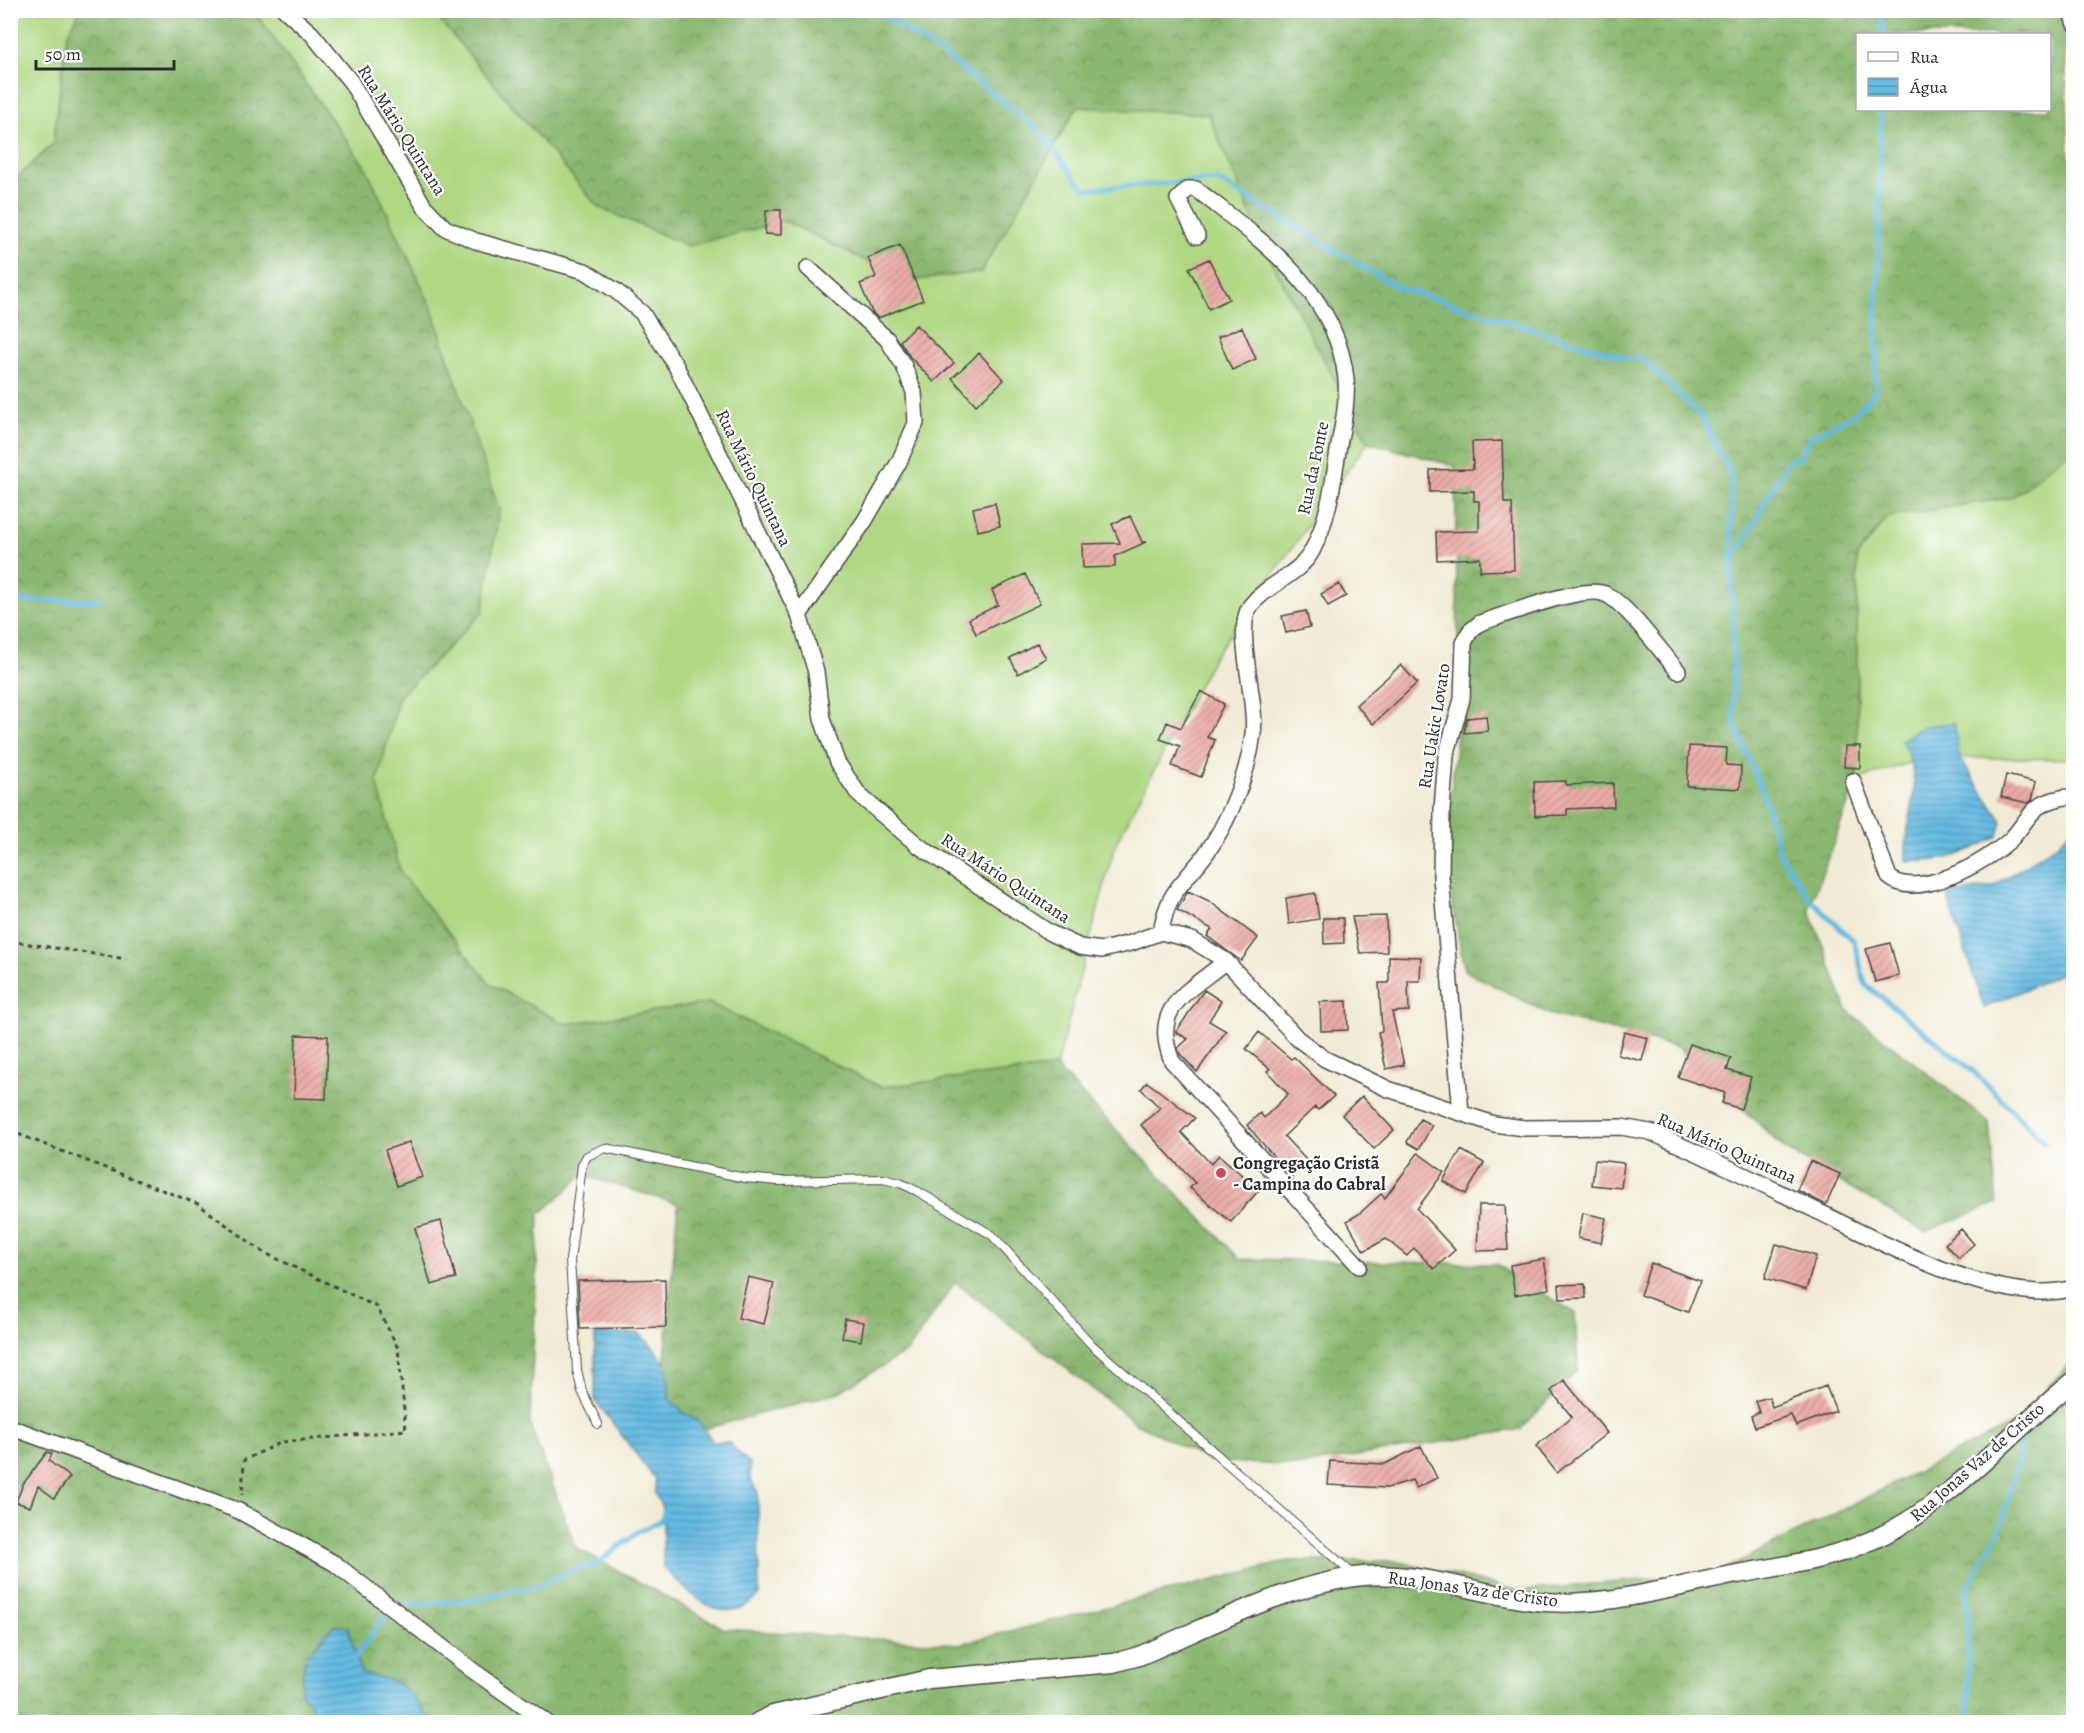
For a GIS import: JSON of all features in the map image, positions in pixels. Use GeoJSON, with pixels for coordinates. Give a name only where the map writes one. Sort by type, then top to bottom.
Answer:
{"type":"FeatureCollection","features":[{"type":"Feature","properties":{"kind":"street","name":"Rua Mário Quintana"},"geometry":{"type":"LineString","coordinates":[[285,10],[312,34],[351,82],[424,206],[445,228],[476,241],[585,271],[616,291],[642,313],[676,366],[799,615],[816,672],[826,730],[837,762],[859,795],[919,846],[1050,933],[1080,947],[1102,950],[1161,932],[1192,940],[1226,961],[1298,1039],[1325,1059],[1388,1089],[1494,1124],[1524,1128],[1621,1127],[1650,1132],[1877,1240],[1967,1278],[2011,1289],[2062,1291],[2073,1288]]}},
{"type":"Feature","properties":{"kind":"street"},"geometry":{"type":"LineString","coordinates":[[2071,10],[2073,22]]}},
{"type":"Feature","properties":{"kind":"street","name":"Rua da Fonte"},"geometry":{"type":"LineString","coordinates":[[1161,932],[1165,907],[1173,891],[1210,846],[1224,821],[1247,764],[1254,733],[1253,694],[1244,636],[1245,619],[1251,605],[1290,574],[1311,553],[1330,497],[1345,411],[1346,380],[1340,345],[1323,309],[1304,283],[1274,252],[1196,189],[1188,189],[1178,199],[1181,210],[1197,236]]}},
{"type":"Feature","properties":{"kind":"street"},"geometry":{"type":"LineString","coordinates":[[799,615],[864,522],[899,462],[916,423],[914,392],[904,366],[887,339],[808,268]]}},
{"type":"Feature","properties":{"kind":"street","name":"Rua Uakic Lovato"},"geometry":{"type":"LineString","coordinates":[[1461,1113],[1441,877],[1446,756],[1462,699],[1464,643],[1480,623],[1575,593],[1592,591],[1605,594],[1620,605],[1678,671]]}},
{"type":"Feature","properties":{"kind":"street"},"geometry":{"type":"LineString","coordinates":[[1853,781],[1889,877],[1905,886],[1946,878],[1983,861],[2010,840],[2037,808],[2049,801],[2073,797]]}},
{"type":"Feature","properties":{"kind":"street"},"geometry":{"type":"LineString","coordinates":[[1226,961],[1175,1003],[1165,1022],[1164,1041],[1172,1061],[1359,1266]]}},
{"type":"Feature","properties":{"kind":"street","name":"Rua Jonas Vaz de Cristo"},"geometry":{"type":"LineString","coordinates":[[758,1722],[773,1715],[929,1679],[1114,1663],[1139,1656],[1308,1586],[1355,1576],[1394,1576],[1537,1601],[1578,1602],[1634,1595],[1830,1554],[1869,1542],[1910,1521],[1945,1495],[2036,1411],[2073,1381]]}},
{"type":"Feature","properties":{"kind":"street"},"geometry":{"type":"LineString","coordinates":[[10,1427],[239,1511],[334,1563],[472,1670],[546,1722]]}},
{"type":"Feature","properties":{"kind":"lane"},"geometry":{"type":"LineString","coordinates":[[598,1424],[582,1391],[577,1370],[570,1260],[582,1165],[587,1156],[605,1148],[745,1178],[779,1181],[883,1179],[917,1191],[992,1235],[1092,1345],[1355,1576]]}},
{"type":"Feature","properties":{"kind":"path"},"geometry":{"type":"LineString","coordinates":[[10,941],[126,959]]}},
{"type":"Feature","properties":{"kind":"path"},"geometry":{"type":"LineString","coordinates":[[10,1131],[198,1204],[263,1252],[377,1307],[398,1348],[406,1430],[282,1442],[244,1460],[241,1494],[247,1502]]}},
{"type":"Feature","properties":{"kind":"green space"},"geometry":{"type":"Polygon","coordinates":[[[11,11],[80,11],[67,36],[53,144],[11,184],[11,11]]]}},
{"type":"Feature","properties":{"kind":"green space"},"geometry":{"type":"Polygon","coordinates":[[[80,11],[254,11],[366,168],[431,306],[499,510],[483,612],[399,697],[377,782],[401,874],[490,984],[565,1024],[709,1003],[881,1087],[1056,1067],[1240,1259],[1496,1264],[1575,1313],[1578,1370],[1521,1429],[1296,1466],[1210,1461],[1138,1424],[955,1282],[908,1351],[839,1392],[701,1430],[660,1415],[678,1204],[583,1175],[539,1215],[530,1424],[576,1548],[725,1629],[959,1644],[1289,1561],[1396,1561],[1520,1591],[1717,1573],[2018,1421],[2073,1359],[2073,1722],[11,1722],[10,184],[53,144],[67,35],[80,11]]]}},
{"type":"Feature","properties":{"kind":"green space"},"geometry":{"type":"Polygon","coordinates":[[[254,11],[432,11],[598,207],[688,246],[785,221],[907,281],[981,272],[1077,107],[1208,114],[1267,253],[1368,442],[1213,658],[1115,845],[1056,1067],[881,1087],[709,1003],[565,1024],[490,984],[401,874],[377,782],[399,697],[483,612],[431,306],[366,168],[254,11]]]}},
{"type":"Feature","properties":{"kind":"green space"},"geometry":{"type":"Polygon","coordinates":[[[432,11],[2064,11],[2069,158],[2074,165],[2073,449],[2013,497],[1888,517],[1857,556],[1857,780],[1809,909],[1847,1010],[1989,1122],[1997,1203],[1925,1232],[1785,1149],[1677,1047],[1549,1014],[1464,970],[1445,858],[1459,712],[1455,466],[1368,442],[1267,253],[1208,114],[1077,107],[981,272],[907,281],[785,221],[688,246],[598,207],[432,11]]]}},
{"type":"Feature","properties":{"kind":"green space"},"geometry":{"type":"Polygon","coordinates":[[[2073,449],[2073,759],[1928,757],[1857,780],[1857,556],[1888,517],[2013,497],[2073,449]]]}},
{"type":"Feature","properties":{"kind":"water"},"geometry":{"type":"Polygon","coordinates":[[[1954,723],[1959,757],[2002,821],[1998,836],[1974,848],[1943,859],[1906,861],[1906,844],[1914,788],[1909,758],[1901,740],[1923,726],[1954,723]]]}},
{"type":"Feature","properties":{"kind":"water"},"geometry":{"type":"Polygon","coordinates":[[[2073,827],[2073,968],[1984,1008],[1947,895],[1994,886],[2058,844],[2073,827]]]}},
{"type":"Feature","properties":{"kind":"water"},"geometry":{"type":"Polygon","coordinates":[[[639,1333],[664,1362],[668,1376],[669,1399],[684,1413],[698,1420],[713,1442],[728,1442],[750,1464],[750,1478],[758,1493],[759,1595],[745,1606],[732,1610],[719,1610],[707,1605],[684,1588],[663,1567],[663,1509],[655,1494],[655,1479],[595,1400],[595,1334],[639,1333]]]}},
{"type":"Feature","properties":{"kind":"water"},"geometry":{"type":"Polygon","coordinates":[[[334,1625],[348,1627],[361,1673],[397,1682],[419,1704],[431,1722],[326,1722],[301,1693],[305,1658],[334,1625]]]}},
{"type":"Feature","properties":{"kind":"building"},"geometry":{"type":"Polygon","coordinates":[[[766,210],[781,210],[781,235],[765,234],[766,210]]]}},
{"type":"Feature","properties":{"kind":"building"},"geometry":{"type":"Polygon","coordinates":[[[900,245],[923,300],[878,318],[872,312],[860,284],[876,277],[868,258],[900,245]]]}},
{"type":"Feature","properties":{"kind":"building"},"geometry":{"type":"Polygon","coordinates":[[[1209,259],[1229,299],[1209,309],[1189,268],[1209,259]]]}},
{"type":"Feature","properties":{"kind":"building"},"geometry":{"type":"Polygon","coordinates":[[[916,325],[954,363],[934,382],[910,357],[900,341],[916,325]]]}},
{"type":"Feature","properties":{"kind":"building"},"geometry":{"type":"Polygon","coordinates":[[[1242,327],[1256,359],[1232,370],[1218,337],[1242,327]]]}},
{"type":"Feature","properties":{"kind":"building"},"geometry":{"type":"Polygon","coordinates":[[[979,353],[1004,380],[976,405],[952,378],[979,353]]]}},
{"type":"Feature","properties":{"kind":"building"},"geometry":{"type":"Polygon","coordinates":[[[1502,441],[1504,503],[1512,503],[1514,570],[1480,571],[1480,558],[1437,560],[1436,532],[1479,531],[1479,501],[1474,501],[1474,491],[1430,492],[1430,470],[1473,469],[1472,442],[1502,441]]]}},
{"type":"Feature","properties":{"kind":"building"},"geometry":{"type":"Polygon","coordinates":[[[995,503],[1000,526],[978,531],[973,508],[995,503]]]}},
{"type":"Feature","properties":{"kind":"building"},"geometry":{"type":"Polygon","coordinates":[[[1130,516],[1142,542],[1146,542],[1115,556],[1115,567],[1083,568],[1082,544],[1120,543],[1112,524],[1130,516]]]}},
{"type":"Feature","properties":{"kind":"building"},"geometry":{"type":"Polygon","coordinates":[[[1025,574],[1040,604],[976,634],[969,619],[998,605],[992,590],[1025,574]]]}},
{"type":"Feature","properties":{"kind":"building"},"geometry":{"type":"Polygon","coordinates":[[[1339,584],[1346,596],[1328,606],[1321,594],[1339,584]]]}},
{"type":"Feature","properties":{"kind":"building"},"geometry":{"type":"Polygon","coordinates":[[[1306,611],[1310,627],[1286,633],[1282,616],[1306,611]]]}},
{"type":"Feature","properties":{"kind":"building"},"geometry":{"type":"Polygon","coordinates":[[[1037,643],[1046,658],[1018,674],[1010,658],[1037,643]]]}},
{"type":"Feature","properties":{"kind":"building"},"geometry":{"type":"Polygon","coordinates":[[[1401,665],[1417,683],[1373,724],[1356,705],[1401,665]]]}},
{"type":"Feature","properties":{"kind":"building"},"geometry":{"type":"Polygon","coordinates":[[[1201,691],[1224,704],[1207,737],[1215,740],[1201,777],[1172,766],[1180,746],[1160,739],[1167,722],[1181,728],[1201,691]]]}},
{"type":"Feature","properties":{"kind":"building"},"geometry":{"type":"Polygon","coordinates":[[[1486,716],[1488,731],[1464,733],[1467,718],[1486,716]]]}},
{"type":"Feature","properties":{"kind":"building"},"geometry":{"type":"Polygon","coordinates":[[[1689,746],[1727,748],[1726,765],[1741,766],[1740,789],[1687,786],[1689,746]]]}},
{"type":"Feature","properties":{"kind":"building"},"geometry":{"type":"Polygon","coordinates":[[[1845,746],[1860,746],[1860,768],[1844,767],[1845,746]]]}},
{"type":"Feature","properties":{"kind":"building"},"geometry":{"type":"Polygon","coordinates":[[[2006,775],[2036,782],[2032,800],[2028,803],[2001,797],[2006,775]]]}},
{"type":"Feature","properties":{"kind":"building"},"geometry":{"type":"Polygon","coordinates":[[[1566,781],[1566,785],[1613,783],[1614,807],[1567,809],[1567,815],[1535,816],[1534,782],[1566,781]]]}},
{"type":"Feature","properties":{"kind":"building"},"geometry":{"type":"Polygon","coordinates":[[[1188,891],[1209,901],[1258,938],[1241,961],[1207,936],[1212,929],[1177,910],[1188,891]]]}},
{"type":"Feature","properties":{"kind":"building"},"geometry":{"type":"Polygon","coordinates":[[[1315,893],[1319,919],[1289,924],[1286,898],[1315,893]]]}},
{"type":"Feature","properties":{"kind":"building"},"geometry":{"type":"Polygon","coordinates":[[[1386,916],[1387,952],[1360,953],[1352,917],[1386,916]]]}},
{"type":"Feature","properties":{"kind":"building"},"geometry":{"type":"Polygon","coordinates":[[[1323,918],[1343,918],[1344,943],[1324,944],[1323,918]]]}},
{"type":"Feature","properties":{"kind":"building"},"geometry":{"type":"Polygon","coordinates":[[[1890,943],[1899,976],[1875,982],[1866,949],[1890,943]]]}},
{"type":"Feature","properties":{"kind":"building"},"geometry":{"type":"Polygon","coordinates":[[[1389,956],[1421,957],[1420,981],[1408,981],[1409,1011],[1392,1012],[1404,1065],[1386,1069],[1378,1032],[1382,1031],[1379,983],[1389,983],[1389,956]]]}},
{"type":"Feature","properties":{"kind":"building"},"geometry":{"type":"Polygon","coordinates":[[[1204,990],[1221,1001],[1209,1021],[1226,1031],[1197,1072],[1180,1054],[1178,1048],[1188,1039],[1176,1032],[1204,990]]]}},
{"type":"Feature","properties":{"kind":"building"},"geometry":{"type":"Polygon","coordinates":[[[1347,1001],[1348,1030],[1321,1031],[1320,1002],[1347,1001]]]}},
{"type":"Feature","properties":{"kind":"building"},"geometry":{"type":"Polygon","coordinates":[[[1259,1032],[1291,1059],[1294,1057],[1334,1096],[1318,1110],[1315,1107],[1284,1136],[1308,1162],[1291,1177],[1247,1125],[1260,1113],[1264,1118],[1288,1094],[1267,1071],[1270,1069],[1246,1049],[1259,1032]]]}},
{"type":"Feature","properties":{"kind":"building"},"geometry":{"type":"Polygon","coordinates":[[[1624,1032],[1648,1038],[1642,1061],[1618,1055],[1624,1032]]]}},
{"type":"Feature","properties":{"kind":"building"},"geometry":{"type":"Polygon","coordinates":[[[296,1035],[328,1036],[326,1099],[294,1098],[296,1035]]]}},
{"type":"Feature","properties":{"kind":"building"},"geometry":{"type":"Polygon","coordinates":[[[1690,1044],[1731,1058],[1727,1070],[1751,1077],[1741,1109],[1722,1103],[1725,1093],[1678,1077],[1690,1044]]]}},
{"type":"Feature","properties":{"kind":"building"},"geometry":{"type":"Polygon","coordinates":[[[1147,1082],[1195,1118],[1181,1132],[1211,1164],[1219,1155],[1259,1190],[1231,1222],[1190,1188],[1195,1183],[1141,1125],[1160,1108],[1141,1089],[1147,1082]]]}},
{"type":"Feature","properties":{"kind":"building"},"geometry":{"type":"Polygon","coordinates":[[[1362,1096],[1394,1130],[1374,1149],[1342,1115],[1362,1096]]]}},
{"type":"Feature","properties":{"kind":"building"},"geometry":{"type":"Polygon","coordinates":[[[1420,1119],[1432,1125],[1419,1149],[1407,1142],[1420,1119]]]}},
{"type":"Feature","properties":{"kind":"building"},"geometry":{"type":"Polygon","coordinates":[[[409,1142],[422,1177],[397,1186],[385,1150],[409,1142]]]}},
{"type":"Feature","properties":{"kind":"building"},"geometry":{"type":"Polygon","coordinates":[[[1461,1150],[1484,1163],[1466,1194],[1443,1181],[1461,1150]]]}},
{"type":"Feature","properties":{"kind":"building"},"geometry":{"type":"Polygon","coordinates":[[[1418,1153],[1444,1172],[1417,1209],[1455,1250],[1434,1269],[1414,1248],[1407,1256],[1386,1239],[1364,1251],[1347,1221],[1359,1214],[1381,1194],[1385,1198],[1418,1153]]]}},
{"type":"Feature","properties":{"kind":"building"},"geometry":{"type":"Polygon","coordinates":[[[1595,1160],[1624,1163],[1621,1188],[1592,1185],[1595,1160]]]}},
{"type":"Feature","properties":{"kind":"building"},"geometry":{"type":"Polygon","coordinates":[[[1810,1161],[1840,1174],[1826,1205],[1797,1190],[1810,1161]]]}},
{"type":"Feature","properties":{"kind":"building"},"geometry":{"type":"Polygon","coordinates":[[[1479,1205],[1505,1205],[1508,1250],[1477,1251],[1479,1205]]]}},
{"type":"Feature","properties":{"kind":"building"},"geometry":{"type":"Polygon","coordinates":[[[1583,1213],[1606,1218],[1601,1243],[1578,1238],[1583,1213]]]}},
{"type":"Feature","properties":{"kind":"building"},"geometry":{"type":"Polygon","coordinates":[[[441,1221],[456,1278],[431,1285],[415,1228],[441,1221]]]}},
{"type":"Feature","properties":{"kind":"building"},"geometry":{"type":"Polygon","coordinates":[[[1961,1229],[1974,1244],[1959,1258],[1945,1244],[1961,1229]]]}},
{"type":"Feature","properties":{"kind":"building"},"geometry":{"type":"Polygon","coordinates":[[[1776,1244],[1816,1256],[1806,1290],[1765,1278],[1776,1244]]]}},
{"type":"Feature","properties":{"kind":"building"},"geometry":{"type":"Polygon","coordinates":[[[1544,1259],[1549,1289],[1515,1295],[1510,1265],[1544,1259]]]}},
{"type":"Feature","properties":{"kind":"building"},"geometry":{"type":"Polygon","coordinates":[[[1651,1263],[1700,1281],[1688,1312],[1640,1295],[1651,1263]]]}},
{"type":"Feature","properties":{"kind":"building"},"geometry":{"type":"Polygon","coordinates":[[[748,1277],[774,1283],[764,1324],[738,1318],[748,1277]]]}},
{"type":"Feature","properties":{"kind":"building"},"geometry":{"type":"Polygon","coordinates":[[[665,1279],[666,1327],[580,1329],[578,1281],[665,1279]]]}},
{"type":"Feature","properties":{"kind":"building"},"geometry":{"type":"Polygon","coordinates":[[[1585,1284],[1586,1298],[1560,1299],[1559,1285],[1585,1284]]]}},
{"type":"Feature","properties":{"kind":"building"},"geometry":{"type":"Polygon","coordinates":[[[845,1319],[864,1322],[861,1341],[842,1338],[845,1319]]]}},
{"type":"Feature","properties":{"kind":"building"},"geometry":{"type":"Polygon","coordinates":[[[1564,1380],[1607,1433],[1557,1473],[1536,1446],[1572,1417],[1551,1391],[1564,1380]]]}},
{"type":"Feature","properties":{"kind":"building"},"geometry":{"type":"Polygon","coordinates":[[[1826,1386],[1836,1411],[1796,1426],[1791,1415],[1755,1427],[1751,1416],[1759,1412],[1755,1401],[1769,1397],[1772,1407],[1826,1386]]]}},
{"type":"Feature","properties":{"kind":"building"},"geometry":{"type":"Polygon","coordinates":[[[1421,1446],[1437,1478],[1416,1488],[1412,1480],[1387,1488],[1328,1485],[1330,1461],[1385,1464],[1421,1446]]]}},
{"type":"Feature","properties":{"kind":"building"},"geometry":{"type":"Polygon","coordinates":[[[47,1452],[52,1454],[49,1461],[70,1477],[54,1498],[38,1486],[30,1507],[16,1502],[23,1484],[47,1452]]]}},
{"type":"Feature","properties":{"kind":"waterway"},"geometry":{"type":"LineString","coordinates":[[875,10],[950,59],[1039,131],[1084,189],[1217,180],[1397,287],[1627,358],[1642,358],[1701,416],[1731,474],[1734,723],[1764,796],[1780,854],[1809,898],[1854,941],[1865,984],[1973,1071],[2044,1142]]}},
{"type":"Feature","properties":{"kind":"waterway"},"geometry":{"type":"LineString","coordinates":[[1882,10],[1882,33]]}},
{"type":"Feature","properties":{"kind":"waterway"},"geometry":{"type":"LineString","coordinates":[[1733,561],[1789,459],[1799,459],[1810,437],[1854,414],[1875,392],[1881,111]]}},
{"type":"Feature","properties":{"kind":"waterway"},"geometry":{"type":"LineString","coordinates":[[10,601],[100,600]]}},
{"type":"Feature","properties":{"kind":"waterway"},"geometry":{"type":"LineString","coordinates":[[1969,1722],[1967,1587],[1999,1532],[2020,1455],[2020,1436]]}},
{"type":"Feature","properties":{"kind":"waterway"},"geometry":{"type":"LineString","coordinates":[[353,1660],[392,1606],[474,1600],[518,1589],[529,1589],[583,1566],[594,1566],[638,1532],[660,1521],[665,1511]]}},
{"type":"Feature","properties":{"kind":"waterway"},"geometry":{"type":"LineString","coordinates":[[304,1722],[318,1705]]}},
{"type":"Feature","properties":{"kind":"place","name":"Congregação Cristã - Campina do Cabral"},"geometry":{"type":"Point","coordinates":[1221,1173]}}]}
